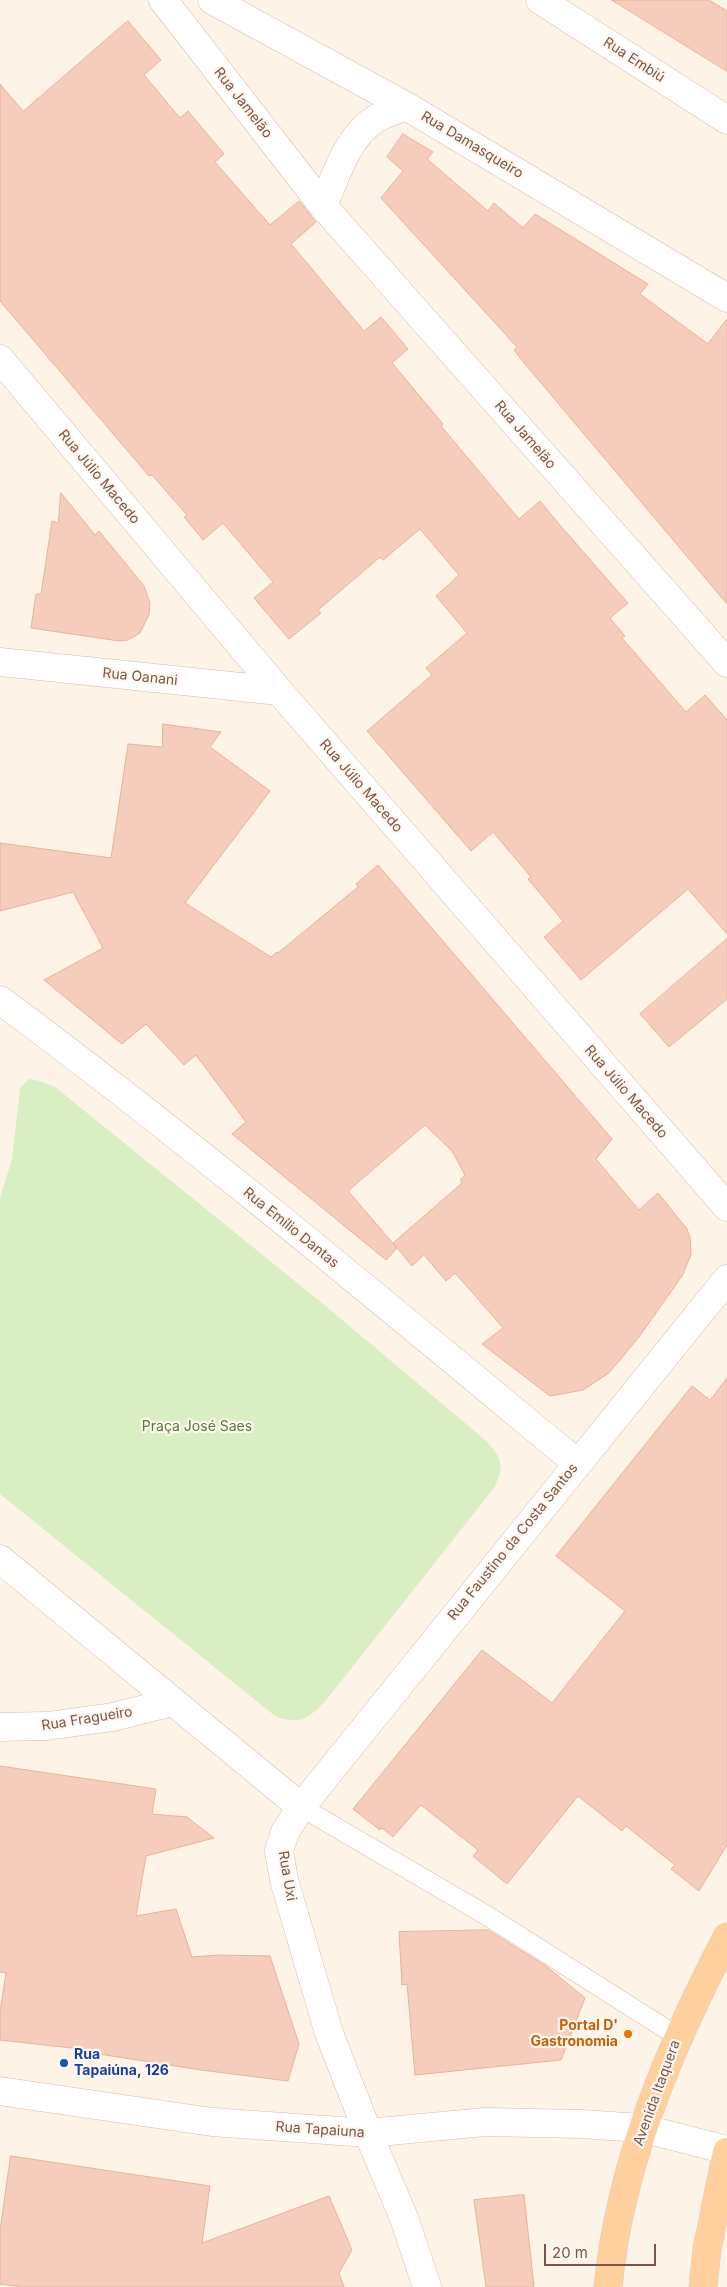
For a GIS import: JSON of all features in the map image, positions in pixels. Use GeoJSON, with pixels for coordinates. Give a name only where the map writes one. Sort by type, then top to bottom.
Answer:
{"type":"FeatureCollection","features":[{"type":"Feature","properties":{"kind":"main road","name":"Avenida Itaquera"},"geometry":{"type":"LineString","coordinates":[[608,2287],[612,2246],[641,2128],[678,2036],[727,1937]]}},
{"type":"Feature","properties":{"kind":"main road"},"geometry":{"type":"LineString","coordinates":[[703,2287],[707,2249],[727,2151]]}},
{"type":"Feature","properties":{"kind":"street","name":"Rua Jamelão"},"geometry":{"type":"LineString","coordinates":[[163,0],[323,206],[727,663]]}},
{"type":"Feature","properties":{"kind":"street","name":"Rua Damasqueiro"},"geometry":{"type":"LineString","coordinates":[[212,0],[406,106],[727,298]]}},
{"type":"Feature","properties":{"kind":"street","name":"Rua Embiú"},"geometry":{"type":"LineString","coordinates":[[540,0],[727,120]]}},
{"type":"Feature","properties":{"kind":"street"},"geometry":{"type":"LineString","coordinates":[[323,206],[349,146],[363,129],[377,118],[406,106]]}},
{"type":"Feature","properties":{"kind":"street","name":"Rua Júlio Macedo"},"geometry":{"type":"LineString","coordinates":[[0,360],[279,691],[727,1207]]}},
{"type":"Feature","properties":{"kind":"street","name":"Rua Oanani"},"geometry":{"type":"LineString","coordinates":[[0,662],[279,691]]}},
{"type":"Feature","properties":{"kind":"street","name":"Rua Emílio Dantas"},"geometry":{"type":"LineString","coordinates":[[0,1000],[76,1057],[279,1217],[577,1463]]}},
{"type":"Feature","properties":{"kind":"street","name":"Rua Faustino da Costa Santos"},"geometry":{"type":"LineString","coordinates":[[301,1807],[727,1279]]}},
{"type":"Feature","properties":{"kind":"street"},"geometry":{"type":"LineString","coordinates":[[0,1558],[301,1807]]}},
{"type":"Feature","properties":{"kind":"street","name":"Rua Fragueiro"},"geometry":{"type":"LineString","coordinates":[[0,1727],[48,1726],[113,1717],[172,1702]]}},
{"type":"Feature","properties":{"kind":"street","name":"Rua Uxi"},"geometry":{"type":"LineString","coordinates":[[301,1807],[285,1832],[279,1851],[284,1880],[329,2033],[404,2218],[427,2287]]}},
{"type":"Feature","properties":{"kind":"street","name":"Rua Tapaiuna"},"geometry":{"type":"LineString","coordinates":[[0,2091],[212,2122],[368,2133],[484,2122],[582,2124],[641,2128],[727,2151]]}},
{"type":"Feature","properties":{"kind":"lane"},"geometry":{"type":"LineString","coordinates":[[301,1807],[486,1915],[678,2036]]}},
{"type":"Feature","properties":{"kind":"green space","name":"Praça José Saes"},"geometry":{"type":"Polygon","coordinates":[[[29,1079],[55,1087],[322,1303],[484,1439],[498,1456],[501,1467],[494,1488],[327,1699],[315,1711],[304,1718],[292,1720],[275,1716],[0,1494],[0,1198],[12,1159],[20,1088],[29,1079]]]}},
{"type":"Feature","properties":{"kind":"building"},"geometry":{"type":"Polygon","coordinates":[[[612,0],[709,0],[727,11],[727,71],[612,0]]]}},
{"type":"Feature","properties":{"kind":"building"},"geometry":{"type":"Polygon","coordinates":[[[128,21],[161,60],[144,75],[180,118],[188,111],[224,154],[215,162],[270,225],[299,201],[316,222],[291,244],[364,331],[381,317],[408,349],[392,363],[443,424],[441,426],[519,519],[540,501],[628,603],[610,618],[625,636],[622,638],[686,712],[705,695],[727,720],[727,934],[688,889],[581,980],[544,937],[563,921],[528,879],[531,877],[493,832],[471,851],[367,731],[432,675],[426,668],[467,633],[436,596],[459,575],[420,529],[383,560],[380,557],[318,610],[321,613],[289,639],[254,598],[273,582],[223,523],[203,540],[184,517],[187,515],[152,475],[149,476],[0,301],[0,84],[23,111],[128,21]]]}},
{"type":"Feature","properties":{"kind":"building"},"geometry":{"type":"Polygon","coordinates":[[[403,134],[433,152],[427,159],[488,211],[494,203],[523,228],[535,214],[648,284],[640,294],[708,344],[727,319],[727,604],[525,364],[514,350],[517,347],[381,198],[403,171],[387,157],[403,134]]]}},
{"type":"Feature","properties":{"kind":"building"},"geometry":{"type":"Polygon","coordinates":[[[61,493],[95,535],[99,531],[144,586],[150,603],[149,615],[140,633],[128,640],[119,641],[31,628],[36,594],[41,594],[52,521],[58,523],[61,493]]]}},
{"type":"Feature","properties":{"kind":"building"},"geometry":{"type":"Polygon","coordinates":[[[163,724],[221,732],[210,747],[270,791],[185,903],[271,957],[358,887],[356,884],[378,865],[612,1139],[596,1159],[639,1210],[658,1193],[687,1229],[690,1237],[691,1255],[682,1276],[639,1337],[609,1373],[583,1390],[550,1396],[482,1344],[503,1328],[455,1273],[446,1281],[424,1255],[412,1266],[393,1243],[462,1183],[460,1180],[465,1175],[452,1151],[425,1125],[348,1191],[397,1248],[386,1260],[232,1134],[246,1122],[196,1055],[184,1065],[146,1024],[122,1044],[44,980],[103,948],[73,892],[0,911],[0,843],[111,858],[128,744],[162,747],[163,724]]]}},
{"type":"Feature","properties":{"kind":"building"},"geometry":{"type":"Polygon","coordinates":[[[727,939],[727,999],[669,1047],[640,1014],[727,939]]]}},
{"type":"Feature","properties":{"kind":"building"},"geometry":{"type":"Polygon","coordinates":[[[727,1378],[727,1845],[699,1891],[671,1869],[675,1865],[626,1826],[622,1831],[578,1796],[507,1884],[473,1856],[478,1850],[421,1805],[393,1837],[382,1828],[380,1830],[353,1809],[482,1650],[552,1703],[625,1611],[556,1556],[692,1386],[710,1400],[727,1378]]]}},
{"type":"Feature","properties":{"kind":"building"},"geometry":{"type":"Polygon","coordinates":[[[0,1766],[156,1789],[152,1814],[187,1817],[214,1838],[146,1856],[136,1916],[176,1909],[192,1957],[218,1955],[270,1956],[299,2044],[288,2081],[201,2070],[80,2051],[81,2049],[0,2040],[0,2012],[6,1973],[0,1972],[0,1766]]]}},
{"type":"Feature","properties":{"kind":"building"},"geometry":{"type":"Polygon","coordinates":[[[488,1930],[546,1966],[585,1998],[561,2060],[415,2075],[407,1984],[402,1985],[399,1932],[488,1930]]]}},
{"type":"Feature","properties":{"kind":"building"},"geometry":{"type":"Polygon","coordinates":[[[11,2156],[210,2186],[202,2243],[329,2196],[352,2250],[339,2273],[344,2287],[22,2287],[0,2284],[0,2231],[11,2156]]]}},
{"type":"Feature","properties":{"kind":"building"},"geometry":{"type":"Polygon","coordinates":[[[524,2195],[534,2287],[486,2287],[474,2200],[524,2195]]]}},
{"type":"Feature","properties":{"kind":"place","name":"Portal D' Gastronomia"},"geometry":{"type":"Point","coordinates":[628,2034]}},
{"type":"Feature","properties":{"kind":"place","name":"Rua Tapaiúna, 126"},"geometry":{"type":"Point","coordinates":[64,2063]}}]}
